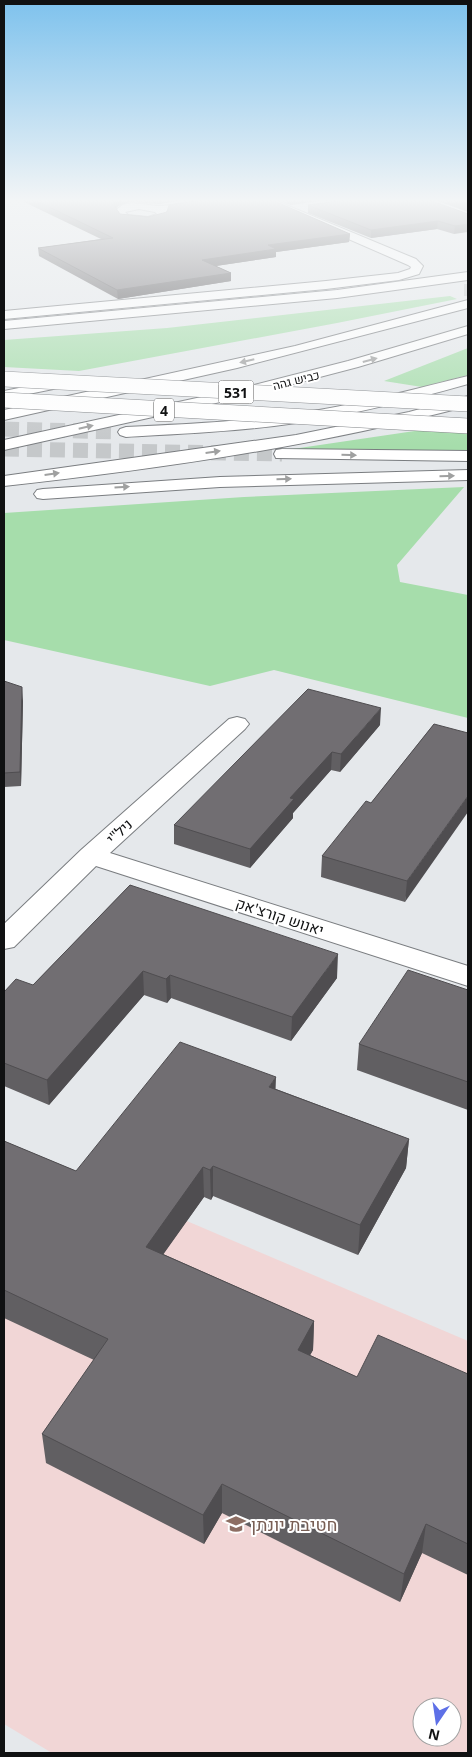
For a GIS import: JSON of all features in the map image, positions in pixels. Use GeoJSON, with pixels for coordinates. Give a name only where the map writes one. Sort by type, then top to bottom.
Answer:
{"type":"FeatureCollection","features":[{"type":"Feature","properties":{"kind":"main road"},"geometry":{"type":"LineString","coordinates":[[4,315],[350,282]]}},
{"type":"Feature","properties":{"kind":"main road"},"geometry":{"type":"LineString","coordinates":[[4,325],[302,297],[421,282]]}},
{"type":"Feature","properties":{"kind":"main road"},"geometry":{"type":"LineString","coordinates":[[4,335],[141,325],[455,291]]}},
{"type":"Feature","properties":{"kind":"main road","name":"כביש גהה"},"geometry":{"type":"LineString","coordinates":[[4,415],[346,338],[468,304]]}},
{"type":"Feature","properties":{"kind":"main road","name":"כביש גהה"},"geometry":{"type":"LineString","coordinates":[[4,445],[253,391],[378,358],[468,330]]}},
{"type":"Feature","properties":{"kind":"main road"},"geometry":{"type":"LineString","coordinates":[[197,358],[284,343],[346,338]]}},
{"type":"Feature","properties":{"kind":"main road"},"geometry":{"type":"LineString","coordinates":[[4,395],[120,372]]}},
{"type":"Feature","properties":{"kind":"main road","name":"531"},"geometry":{"type":"LineString","coordinates":[[4,379],[468,403]]}},
{"type":"Feature","properties":{"kind":"main road"},"geometry":{"type":"LineString","coordinates":[[117,432],[227,426],[297,418],[368,405],[468,380]]}},
{"type":"Feature","properties":{"kind":"main road"},"geometry":{"type":"LineString","coordinates":[[144,386],[468,397]]}},
{"type":"Feature","properties":{"kind":"main road","name":"531"},"geometry":{"type":"LineString","coordinates":[[4,400],[468,426]]}},
{"type":"Feature","properties":{"kind":"main road"},"geometry":{"type":"LineString","coordinates":[[4,481],[302,438],[468,403]]}},
{"type":"Feature","properties":{"kind":"main road"},"geometry":{"type":"LineString","coordinates":[[282,454],[468,456]]}},
{"type":"Feature","properties":{"kind":"main road"},"geometry":{"type":"LineString","coordinates":[[13,497],[160,484],[468,475]]}},
{"type":"Feature","properties":{"kind":"main road","name":"ניל\"י"},"geometry":{"type":"LineString","coordinates":[[4,940],[91,856],[237,724]]}},
{"type":"Feature","properties":{"kind":"main road","name":"יאנוש קורצ'אק"},"geometry":{"type":"LineString","coordinates":[[91,856],[468,976]]}},
{"type":"Feature","properties":{"kind":"shaded area","name":"חטיבת יונתן"},"geometry":{"type":"Polygon","coordinates":[[[4,1143],[468,1341],[468,1753],[52,1753],[4,1724],[4,1143]]]}},
{"type":"Feature","properties":{"kind":"green space"},"geometry":{"type":"Polygon","coordinates":[[[450,296],[457,299],[79,371],[4,367],[4,340],[167,328],[450,296]]]}},
{"type":"Feature","properties":{"kind":"green space"},"geometry":{"type":"Polygon","coordinates":[[[468,348],[468,375],[422,387],[384,381],[468,348]]]}},
{"type":"Feature","properties":{"kind":"green space"},"geometry":{"type":"Polygon","coordinates":[[[428,429],[468,431],[468,450],[286,450],[428,429]]]}},
{"type":"Feature","properties":{"kind":"green space"},"geometry":{"type":"Polygon","coordinates":[[[464,487],[397,565],[400,582],[468,595],[468,718],[274,670],[210,686],[4,640],[4,513],[244,497],[464,487]]]}},
{"type":"Feature","properties":{"kind":"building"},"geometry":{"type":"Polygon","coordinates":[[[102,282],[171,282],[117,290],[102,282]]]}},
{"type":"Feature","properties":{"kind":"building"},"geometry":{"type":"Polygon","coordinates":[[[4,681],[22,687],[20,772],[4,773],[4,681]]]}},
{"type":"Feature","properties":{"kind":"building"},"geometry":{"type":"Polygon","coordinates":[[[308,689],[381,708],[341,754],[332,752],[290,798],[294,799],[250,849],[174,825],[308,689]]]}},
{"type":"Feature","properties":{"kind":"building"},"geometry":{"type":"Polygon","coordinates":[[[434,724],[468,733],[468,796],[407,881],[322,856],[366,801],[371,803],[434,724]]]}},
{"type":"Feature","properties":{"kind":"building"},"geometry":{"type":"Polygon","coordinates":[[[130,885],[338,954],[292,1017],[170,975],[166,979],[143,971],[47,1080],[4,1063],[4,992],[16,979],[33,985],[130,885]]]}},
{"type":"Feature","properties":{"kind":"building"},"geometry":{"type":"Polygon","coordinates":[[[408,970],[468,990],[468,1082],[359,1044],[408,970]]]}},
{"type":"Feature","properties":{"kind":"building"},"geometry":{"type":"Polygon","coordinates":[[[180,1042],[276,1077],[269,1087],[409,1139],[360,1225],[213,1166],[210,1170],[203,1167],[146,1247],[314,1321],[298,1350],[357,1377],[378,1335],[468,1374],[468,1544],[426,1524],[404,1574],[222,1484],[203,1515],[42,1434],[108,1339],[4,1290],[4,1141],[76,1171],[180,1042]]]}},
{"type":"Feature","properties":{"kind":"tunnel"},"geometry":{"type":"LineString","coordinates":[[4,429],[117,432]]}},
{"type":"Feature","properties":{"kind":"tunnel"},"geometry":{"type":"LineString","coordinates":[[4,449],[282,454]]}},
{"type":"Feature","properties":{"kind":"place","name":"חטיבת יונתן"},"geometry":{"type":"Point","coordinates":[236,1524]}}]}
